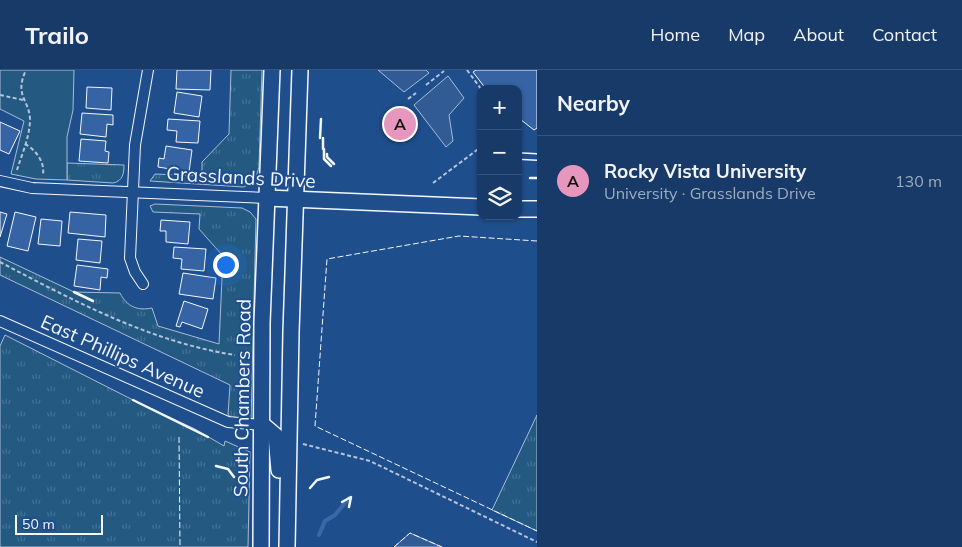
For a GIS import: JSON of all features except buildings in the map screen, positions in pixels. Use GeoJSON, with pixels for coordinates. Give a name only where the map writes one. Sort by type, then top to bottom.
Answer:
{"type":"FeatureCollection","features":[{"type":"Feature","properties":{"kind":"main road","name":"South Chambers Road"},"geometry":{"type":"LineString","coordinates":[[261,547],[262,323],[272,70]]}},
{"type":"Feature","properties":{"kind":"main road"},"geometry":{"type":"LineString","coordinates":[[287,544],[288,444],[300,70]]}},
{"type":"Feature","properties":{"kind":"main road","name":"Grasslands Drive"},"geometry":{"type":"LineString","coordinates":[[267,198],[477,207]]}},
{"type":"Feature","properties":{"kind":"main road"},"geometry":{"type":"LineString","coordinates":[[522,208],[537,209]]}},
{"type":"Feature","properties":{"kind":"main road"},"geometry":{"type":"LineString","coordinates":[[262,426],[276,436],[279,457],[277,505],[287,544]]}},
{"type":"Feature","properties":{"kind":"street"},"geometry":{"type":"LineString","coordinates":[[143,284],[135,272],[130,258],[135,145],[148,70]]}},
{"type":"Feature","properties":{"kind":"street","name":"Grasslands Drive"},"geometry":{"type":"LineString","coordinates":[[0,181],[32,188],[267,198]]}},
{"type":"Feature","properties":{"kind":"street","name":"East Phillips Avenue"},"geometry":{"type":"LineString","coordinates":[[0,320],[228,422],[262,426]]}},
{"type":"Feature","properties":{"kind":"lane"},"geometry":{"type":"LineString","coordinates":[[522,156],[537,157]]}},
{"type":"Feature","properties":{"kind":"path"},"geometry":{"type":"LineString","coordinates":[[17,170],[30,121],[23,100],[22,82],[26,70]]}},
{"type":"Feature","properties":{"kind":"path"},"geometry":{"type":"LineString","coordinates":[[467,70],[478,85]]}},
{"type":"Feature","properties":{"kind":"path"},"geometry":{"type":"LineString","coordinates":[[426,85],[444,72]]}},
{"type":"Feature","properties":{"kind":"path"},"geometry":{"type":"LineString","coordinates":[[408,99],[416,93]]}},
{"type":"Feature","properties":{"kind":"path"},"geometry":{"type":"LineString","coordinates":[[0,95],[23,100]]}},
{"type":"Feature","properties":{"kind":"path"},"geometry":{"type":"LineString","coordinates":[[25,144],[33,148],[42,162],[43,174]]}},
{"type":"Feature","properties":{"kind":"path"},"geometry":{"type":"LineString","coordinates":[[434,183],[477,150]]}},
{"type":"Feature","properties":{"kind":"path"},"geometry":{"type":"LineString","coordinates":[[0,262],[93,310],[201,348],[234,355]]}},
{"type":"Feature","properties":{"kind":"path"},"geometry":{"type":"LineString","coordinates":[[288,444],[306,444],[370,461],[537,542]]}},
{"type":"Feature","properties":{"kind":"green space"},"geometry":{"type":"Polygon","coordinates":[[[0,70],[74,70],[73,110],[67,137],[67,180],[36,179],[11,174],[24,121],[0,109],[0,70]]]}},
{"type":"Feature","properties":{"kind":"green space"},"geometry":{"type":"Polygon","coordinates":[[[231,70],[262,70],[259,167],[255,180],[244,187],[150,181],[155,174],[202,176],[202,162],[229,134],[231,70]]]}},
{"type":"Feature","properties":{"kind":"green space"},"geometry":{"type":"Polygon","coordinates":[[[67,163],[124,165],[124,171],[121,179],[113,183],[67,180],[67,163]]]}},
{"type":"Feature","properties":{"kind":"green space"},"geometry":{"type":"Polygon","coordinates":[[[155,204],[242,208],[250,212],[256,219],[251,423],[232,420],[228,414],[230,385],[0,275],[0,257],[74,292],[120,293],[126,302],[133,307],[142,309],[152,308],[158,326],[219,344],[223,256],[199,229],[200,214],[153,212],[150,206],[155,204]]]}},
{"type":"Feature","properties":{"kind":"green space"},"geometry":{"type":"Polygon","coordinates":[[[5,335],[133,400],[195,429],[224,446],[225,441],[250,452],[248,547],[0,547],[0,346],[5,335]]]}},
{"type":"Feature","properties":{"kind":"green space"},"geometry":{"type":"Polygon","coordinates":[[[537,415],[537,531],[492,510],[537,415]]]}},
{"type":"Feature","properties":{"kind":"shaded area"},"geometry":{"type":"Polygon","coordinates":[[[378,70],[426,70],[429,73],[404,92],[378,70]]]}},
{"type":"Feature","properties":{"kind":"shaded area"},"geometry":{"type":"Polygon","coordinates":[[[448,76],[464,98],[449,115],[453,141],[446,147],[414,105],[448,76]]]}},
{"type":"Feature","properties":{"kind":"shaded area"},"geometry":{"type":"Polygon","coordinates":[[[410,533],[442,547],[394,547],[410,533]]]}},
{"type":"Feature","properties":{"kind":"waterway"},"geometry":{"type":"LineString","coordinates":[[319,535],[325,521],[335,515],[349,498]]}},
{"type":"Feature","properties":{"kind":"fence"},"geometry":{"type":"LineString","coordinates":[[537,241],[459,236],[327,259],[315,426],[537,531]]}},
{"type":"Feature","properties":{"kind":"fence"},"geometry":{"type":"LineString","coordinates":[[179,437],[180,547]]}},
{"type":"Feature","properties":{"kind":"fence"},"geometry":{"type":"LineString","coordinates":[[394,547],[410,533],[442,547]]}},
{"type":"Feature","properties":{"kind":"wall"},"geometry":{"type":"LineString","coordinates":[[320,138],[321,119]]}},
{"type":"Feature","properties":{"kind":"wall"},"geometry":{"type":"LineString","coordinates":[[323,138],[323,149]]}},
{"type":"Feature","properties":{"kind":"wall"},"geometry":{"type":"LineString","coordinates":[[324,149],[324,159],[331,166]]}},
{"type":"Feature","properties":{"kind":"wall"},"geometry":{"type":"LineString","coordinates":[[327,154],[327,157],[334,164]]}},
{"type":"Feature","properties":{"kind":"wall"},"geometry":{"type":"LineString","coordinates":[[530,178],[537,178]]}},
{"type":"Feature","properties":{"kind":"wall"},"geometry":{"type":"LineString","coordinates":[[74,292],[93,301]]}},
{"type":"Feature","properties":{"kind":"wall"},"geometry":{"type":"LineString","coordinates":[[133,400],[208,437]]}},
{"type":"Feature","properties":{"kind":"wall"},"geometry":{"type":"LineString","coordinates":[[216,466],[228,469],[234,477]]}},
{"type":"Feature","properties":{"kind":"wall"},"geometry":{"type":"LineString","coordinates":[[310,488],[317,480],[329,477]]}},
{"type":"Feature","properties":{"kind":"wall"},"geometry":{"type":"LineString","coordinates":[[342,502],[351,497],[349,507]]}},
{"type":"Feature","properties":{"kind":"place","name":"Rocky Vista University"},"geometry":{"type":"Point","coordinates":[400,124]}}]}
